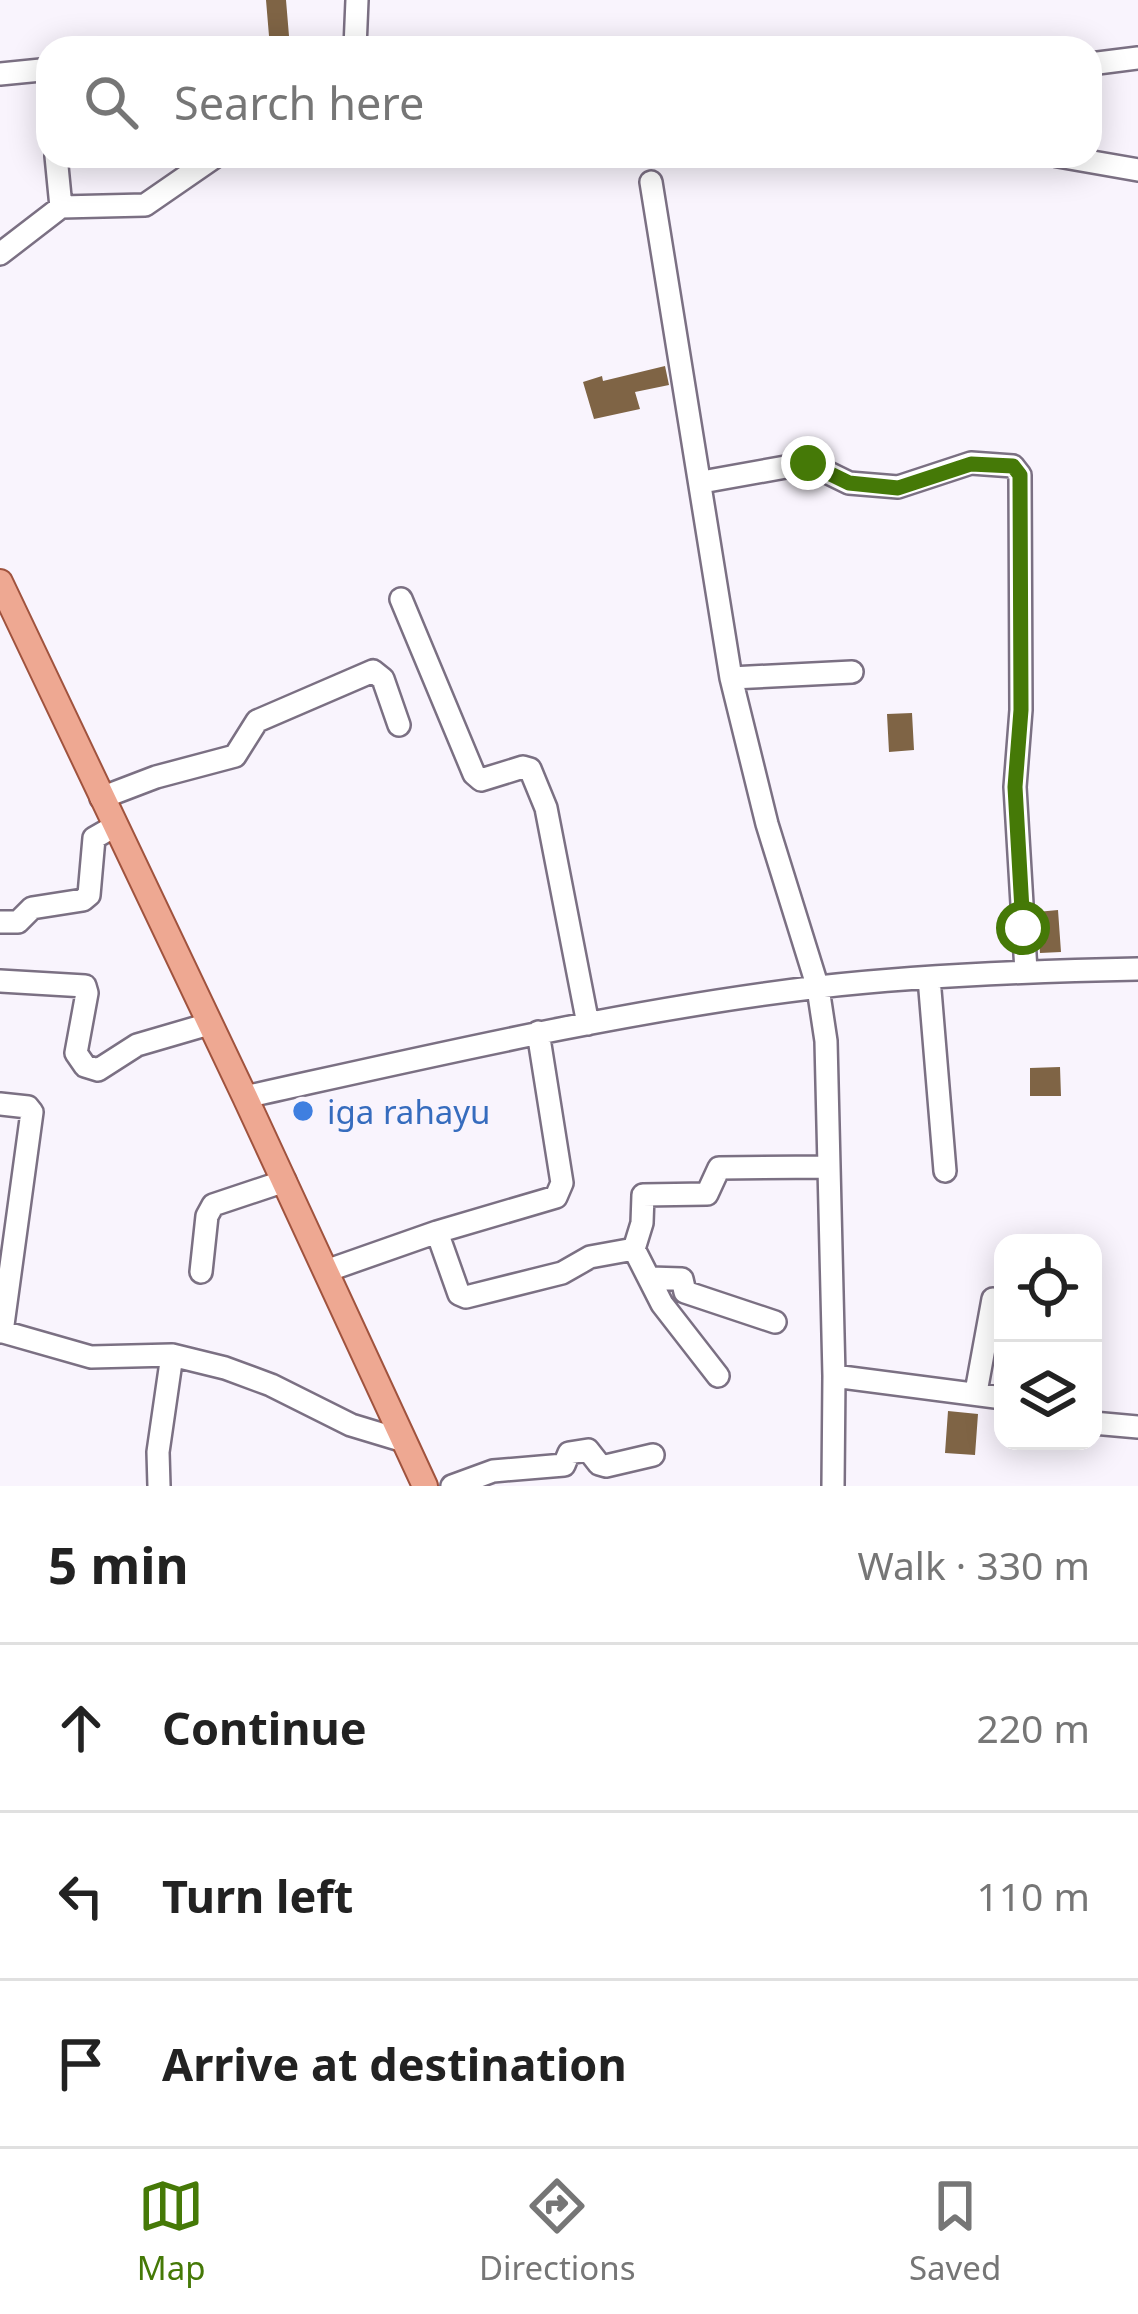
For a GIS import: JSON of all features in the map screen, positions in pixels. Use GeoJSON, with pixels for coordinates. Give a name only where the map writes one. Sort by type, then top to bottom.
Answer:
{"type":"FeatureCollection","features":[{"type":"Feature","properties":{"kind":"main road"},"geometry":{"type":"LineString","coordinates":[[0,582],[425,1486]]}},
{"type":"Feature","properties":{"kind":"street"},"geometry":{"type":"LineString","coordinates":[[356,36],[357,0]]}},
{"type":"Feature","properties":{"kind":"street"},"geometry":{"type":"LineString","coordinates":[[1102,62],[1138,58]]}},
{"type":"Feature","properties":{"kind":"street"},"geometry":{"type":"LineString","coordinates":[[0,74],[36,70]]}},
{"type":"Feature","properties":{"kind":"street"},"geometry":{"type":"LineString","coordinates":[[1102,164],[1138,170]]}},
{"type":"Feature","properties":{"kind":"street"},"geometry":{"type":"LineString","coordinates":[[57,168],[61,207]]}},
{"type":"Feature","properties":{"kind":"street"},"geometry":{"type":"LineString","coordinates":[[0,254],[61,207],[145,205],[199,168]]}},
{"type":"Feature","properties":{"kind":"street"},"geometry":{"type":"LineString","coordinates":[[651,182],[731,678],[766,824],[818,988],[826,1041],[832,1486]]}},
{"type":"Feature","properties":{"kind":"street"},"geometry":{"type":"LineString","coordinates":[[703,482],[808,463],[849,483],[898,488],[971,464],[1013,466],[1020,475],[1021,710],[1015,787],[1027,971]]}},
{"type":"Feature","properties":{"kind":"street"},"geometry":{"type":"LineString","coordinates":[[401,599],[474,774],[481,780],[524,766],[530,770],[546,808],[588,1024]]}},
{"type":"Feature","properties":{"kind":"street"},"geometry":{"type":"LineString","coordinates":[[101,798],[157,776],[235,756],[257,721],[373,671],[383,680],[399,725]]}},
{"type":"Feature","properties":{"kind":"street"},"geometry":{"type":"LineString","coordinates":[[731,678],[851,673]]}},
{"type":"Feature","properties":{"kind":"street"},"geometry":{"type":"LineString","coordinates":[[0,922],[18,922],[32,908],[89,895],[94,838],[115,826]]}},
{"type":"Feature","properties":{"kind":"street"},"geometry":{"type":"LineString","coordinates":[[245,1097],[538,1032],[818,988],[1027,971],[1138,969]]}},
{"type":"Feature","properties":{"kind":"street"},"geometry":{"type":"LineString","coordinates":[[928,978],[945,1171]]}},
{"type":"Feature","properties":{"kind":"street"},"geometry":{"type":"LineString","coordinates":[[0,982],[85,986],[76,1053],[85,1066],[98,1070],[136,1045],[209,1024]]}},
{"type":"Feature","properties":{"kind":"street"},"geometry":{"type":"LineString","coordinates":[[326,1271],[437,1232],[548,1202],[560,1191],[538,1032]]}},
{"type":"Feature","properties":{"kind":"street"},"geometry":{"type":"LineString","coordinates":[[0,1104],[28,1107],[32,1112],[1,1332],[91,1357],[172,1355],[248,1376],[351,1425],[404,1441]]}},
{"type":"Feature","properties":{"kind":"street"},"geometry":{"type":"LineString","coordinates":[[718,1376],[662,1304],[634,1249],[643,1196],[709,1193],[719,1168],[829,1167]]}},
{"type":"Feature","properties":{"kind":"street"},"geometry":{"type":"LineString","coordinates":[[201,1272],[207,1216],[213,1205],[285,1181]]}},
{"type":"Feature","properties":{"kind":"street"},"geometry":{"type":"LineString","coordinates":[[437,1232],[464,1298],[562,1273],[590,1257],[634,1249]]}},
{"type":"Feature","properties":{"kind":"street"},"geometry":{"type":"LineString","coordinates":[[650,1277],[682,1280],[685,1292],[775,1322]]}},
{"type":"Feature","properties":{"kind":"street"},"geometry":{"type":"LineString","coordinates":[[976,1392],[993,1299]]}},
{"type":"Feature","properties":{"kind":"street"},"geometry":{"type":"LineString","coordinates":[[159,1486],[158,1451],[172,1355]]}},
{"type":"Feature","properties":{"kind":"street"},"geometry":{"type":"LineString","coordinates":[[834,1376],[994,1396]]}},
{"type":"Feature","properties":{"kind":"street"},"geometry":{"type":"LineString","coordinates":[[1102,1424],[1138,1427]]}},
{"type":"Feature","properties":{"kind":"street"},"geometry":{"type":"LineString","coordinates":[[452,1486],[493,1471],[564,1465],[571,1451],[588,1450],[606,1466],[653,1455]]}},
{"type":"Feature","properties":{"kind":"building"},"geometry":{"type":"Polygon","coordinates":[[[266,0],[286,0],[289,36],[269,36],[266,0]]]}},
{"type":"Feature","properties":{"kind":"building"},"geometry":{"type":"Polygon","coordinates":[[[665,366],[669,385],[635,392],[640,409],[594,419],[583,382],[665,366]]]}},
{"type":"Feature","properties":{"kind":"building"},"geometry":{"type":"Polygon","coordinates":[[[912,713],[914,750],[889,752],[887,714],[912,713]]]}},
{"type":"Feature","properties":{"kind":"building"},"geometry":{"type":"Polygon","coordinates":[[[1058,910],[1061,952],[1040,953],[1037,912],[1058,910]]]}},
{"type":"Feature","properties":{"kind":"building"},"geometry":{"type":"Polygon","coordinates":[[[1060,1067],[1061,1096],[1030,1096],[1030,1068],[1060,1067]]]}},
{"type":"Feature","properties":{"kind":"building"},"geometry":{"type":"Polygon","coordinates":[[[948,1411],[978,1414],[975,1455],[945,1453],[948,1411]]]}},
{"type":"Feature","properties":{"kind":"place","name":"iga rahayu"},"geometry":{"type":"Point","coordinates":[303,1111]}},
{"type":"Feature","properties":{"kind":"route"},"geometry":{"type":"LineString","coordinates":[[808,463],[849,483],[898,488],[971,464],[1013,466],[1020,475],[1021,710],[1015,787],[1023,928]]}}]}
